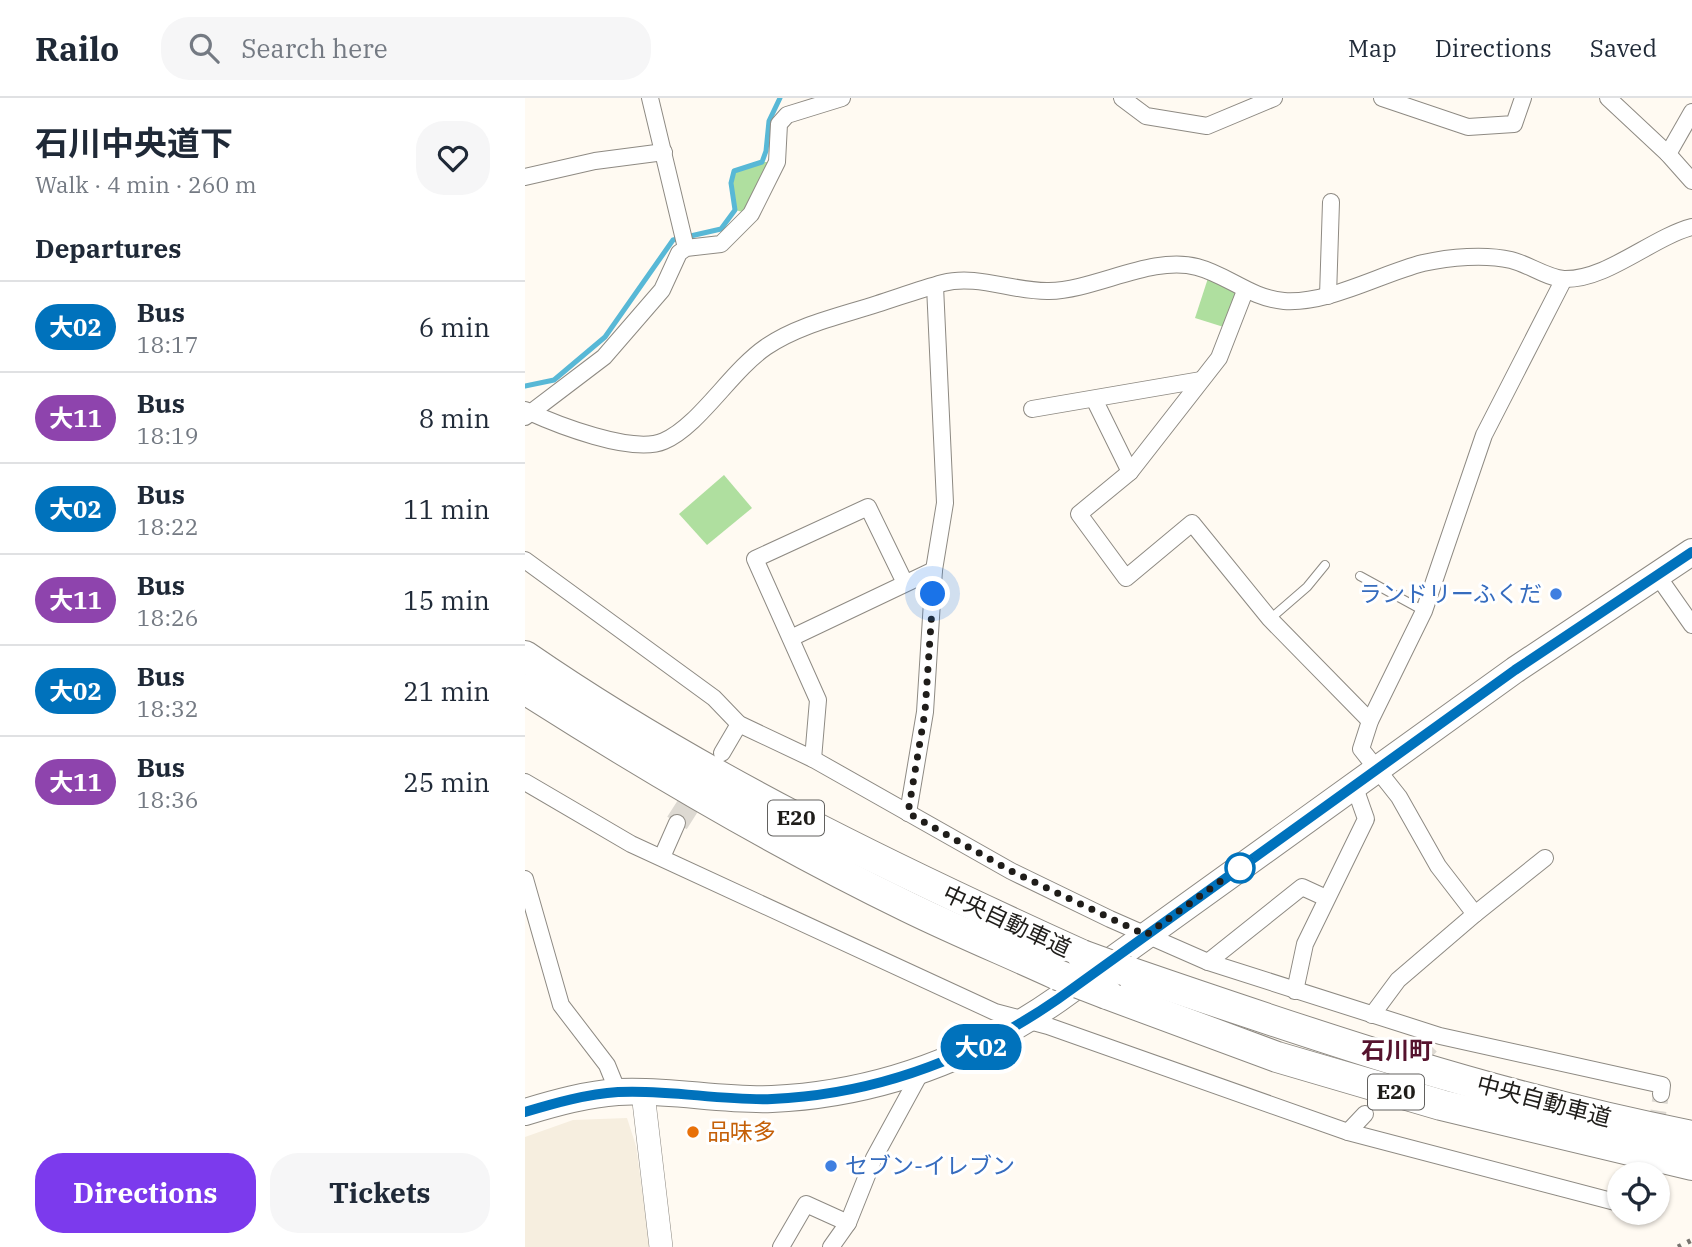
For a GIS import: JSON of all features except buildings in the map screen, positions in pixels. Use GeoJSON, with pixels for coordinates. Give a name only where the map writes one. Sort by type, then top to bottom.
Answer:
{"type":"FeatureCollection","features":[{"type":"Feature","properties":{"kind":"highway","name":"中央自動車道"},"geometry":{"type":"LineString","coordinates":[[525,656],[658,740],[784,812],[922,882],[1082,955],[1353,1049],[1597,1117],[1692,1136]]}},
{"type":"Feature","properties":{"kind":"highway","name":"中央自動車道"},"geometry":{"type":"LineString","coordinates":[[525,689],[647,767],[771,836],[908,908],[1058,975],[1277,1057],[1441,1105],[1692,1165]]}},
{"type":"Feature","properties":{"kind":"main road"},"geometry":{"type":"LineString","coordinates":[[525,1112],[558,1102],[631,1093],[769,1099],[849,1090],[921,1073],[997,1039],[1028,1020],[1376,769],[1692,552]]}},
{"type":"Feature","properties":{"kind":"street"},"geometry":{"type":"LineString","coordinates":[[650,98],[685,246]]}},
{"type":"Feature","properties":{"kind":"street"},"geometry":{"type":"LineString","coordinates":[[527,413],[604,357],[662,290],[685,246],[722,244],[751,214],[777,162],[779,124],[787,116],[842,98]]}},
{"type":"Feature","properties":{"kind":"street"},"geometry":{"type":"LineString","coordinates":[[1122,98],[1146,116],[1207,126],[1274,98]]}},
{"type":"Feature","properties":{"kind":"street"},"geometry":{"type":"LineString","coordinates":[[1382,98],[1468,127],[1514,124],[1523,98]]}},
{"type":"Feature","properties":{"kind":"street"},"geometry":{"type":"LineString","coordinates":[[1608,98],[1668,154],[1692,181]]}},
{"type":"Feature","properties":{"kind":"street"},"geometry":{"type":"LineString","coordinates":[[1668,154],[1692,112]]}},
{"type":"Feature","properties":{"kind":"street"},"geometry":{"type":"LineString","coordinates":[[525,177],[595,161],[664,152]]}},
{"type":"Feature","properties":{"kind":"street"},"geometry":{"type":"LineString","coordinates":[[1328,296],[1331,202]]}},
{"type":"Feature","properties":{"kind":"street"},"geometry":{"type":"LineString","coordinates":[[527,413],[593,435],[633,443],[663,442],[689,422],[745,363],[768,346],[810,325],[945,282],[977,281],[1047,291],[1087,286],[1166,264],[1197,267],[1245,291],[1286,301],[1328,296],[1424,263],[1464,257],[1510,259],[1564,279],[1599,271],[1691,230]]}},
{"type":"Feature","properties":{"kind":"street"},"geometry":{"type":"LineString","coordinates":[[1475,914],[1438,866],[1399,797],[1361,749],[1370,721],[1424,611],[1485,435],[1564,279]]}},
{"type":"Feature","properties":{"kind":"street"},"geometry":{"type":"LineString","coordinates":[[908,813],[925,712],[934,570],[945,503],[935,286]]}},
{"type":"Feature","properties":{"kind":"street"},"geometry":{"type":"LineString","coordinates":[[1245,291],[1219,358],[1130,471],[1079,514],[1126,578],[1192,523],[1271,619],[1370,721]]}},
{"type":"Feature","properties":{"kind":"street"},"geometry":{"type":"LineString","coordinates":[[1032,409],[1202,380]]}},
{"type":"Feature","properties":{"kind":"street"},"geometry":{"type":"LineString","coordinates":[[1094,399],[1130,471]]}},
{"type":"Feature","properties":{"kind":"street"},"geometry":{"type":"LineString","coordinates":[[813,759],[818,701],[755,559],[868,507],[905,583]]}},
{"type":"Feature","properties":{"kind":"street"},"geometry":{"type":"LineString","coordinates":[[525,560],[714,698],[739,724],[813,759],[1011,871],[1146,935],[1208,962],[1372,1015],[1436,1041],[1662,1085],[1661,1094]]}},
{"type":"Feature","properties":{"kind":"street"},"geometry":{"type":"LineString","coordinates":[[791,638],[934,570]]}},
{"type":"Feature","properties":{"kind":"street"},"geometry":{"type":"LineString","coordinates":[[1657,575],[1692,625]]}},
{"type":"Feature","properties":{"kind":"street"},"geometry":{"type":"LineString","coordinates":[[722,752],[739,724]]}},
{"type":"Feature","properties":{"kind":"street"},"geometry":{"type":"LineString","coordinates":[[525,782],[631,844],[995,1012],[1028,1020],[1348,1132],[1607,1200]]}},
{"type":"Feature","properties":{"kind":"street"},"geometry":{"type":"LineString","coordinates":[[1295,991],[1305,944],[1366,819],[1354,785]]}},
{"type":"Feature","properties":{"kind":"street"},"geometry":{"type":"LineString","coordinates":[[662,857],[677,823]]}},
{"type":"Feature","properties":{"kind":"street"},"geometry":{"type":"LineString","coordinates":[[1372,1015],[1398,980],[1545,858]]}},
{"type":"Feature","properties":{"kind":"street"},"geometry":{"type":"LineString","coordinates":[[525,878],[561,1006],[631,1093],[661,1247]]}},
{"type":"Feature","properties":{"kind":"street"},"geometry":{"type":"LineString","coordinates":[[1208,962],[1303,887],[1326,898]]}},
{"type":"Feature","properties":{"kind":"street"},"geometry":{"type":"LineString","coordinates":[[831,1247],[848,1223],[874,1158],[921,1073]]}},
{"type":"Feature","properties":{"kind":"street"},"geometry":{"type":"LineString","coordinates":[[1348,1132],[1365,1114]]}},
{"type":"Feature","properties":{"kind":"street"},"geometry":{"type":"LineString","coordinates":[[781,1247],[806,1204],[848,1223]]}},
{"type":"Feature","properties":{"kind":"lane"},"geometry":{"type":"LineString","coordinates":[[1271,619],[1307,587],[1325,565]]}},
{"type":"Feature","properties":{"kind":"lane"},"geometry":{"type":"LineString","coordinates":[[1360,576],[1424,611]]}},
{"type":"Feature","properties":{"kind":"shaded area"},"geometry":{"type":"Polygon","coordinates":[[[627,1118],[636,1146],[650,1247],[525,1247],[525,1137],[573,1120],[627,1118]]]}},
{"type":"Feature","properties":{"kind":"green space"},"geometry":{"type":"Polygon","coordinates":[[[762,162],[777,162],[751,214],[735,210],[731,183],[734,171],[762,162]]]}},
{"type":"Feature","properties":{"kind":"green space"},"geometry":{"type":"Polygon","coordinates":[[[1210,272],[1245,291],[1230,329],[1195,318],[1210,272]]]}},
{"type":"Feature","properties":{"kind":"green space"},"geometry":{"type":"Polygon","coordinates":[[[724,475],[752,508],[707,545],[679,514],[724,475]]]}},
{"type":"Feature","properties":{"kind":"waterway"},"geometry":{"type":"LineString","coordinates":[[525,386],[554,380],[605,337],[673,240],[721,229],[735,210],[731,183],[734,171],[762,162],[769,121],[780,98]]}},
{"type":"Feature","properties":{"kind":"tunnel"},"geometry":{"type":"LineString","coordinates":[[677,823],[703,782]]}},
{"type":"Feature","properties":{"kind":"tunnel"},"geometry":{"type":"LineString","coordinates":[[1411,1067],[1431,1046]]}},
{"type":"Feature","properties":{"kind":"tunnel"},"geometry":{"type":"LineString","coordinates":[[1651,1162],[1661,1094]]}},
{"type":"Feature","properties":{"kind":"railway"},"geometry":{"type":"LineString","coordinates":[[1678,1247],[1692,1240]]}},
{"type":"Feature","properties":{"kind":"bus line","name":"大02"},"geometry":{"type":"LineString","coordinates":[[525,1112],[558,1102],[618,1092],[769,1099],[832,1093],[921,1073],[997,1039],[1058,999],[1515,670],[1692,552]]}},
{"type":"Feature","properties":{"kind":"place","name":"ランドリーふくだ"},"geometry":{"type":"Point","coordinates":[1556,594]}},
{"type":"Feature","properties":{"kind":"place","name":"品味多"},"geometry":{"type":"Point","coordinates":[693,1132]}},
{"type":"Feature","properties":{"kind":"place","name":"セブン-イレブン"},"geometry":{"type":"Point","coordinates":[831,1166]}},
{"type":"Feature","properties":{"kind":"district","name":"石川町"},"geometry":{"type":"Point","coordinates":[1397,1051]}},
{"type":"Feature","properties":{"kind":"route"},"geometry":{"type":"LineString","coordinates":[[933,594],[925,712],[908,813],[1011,871],[1146,935],[1250,860],[1240,868]]}}]}
